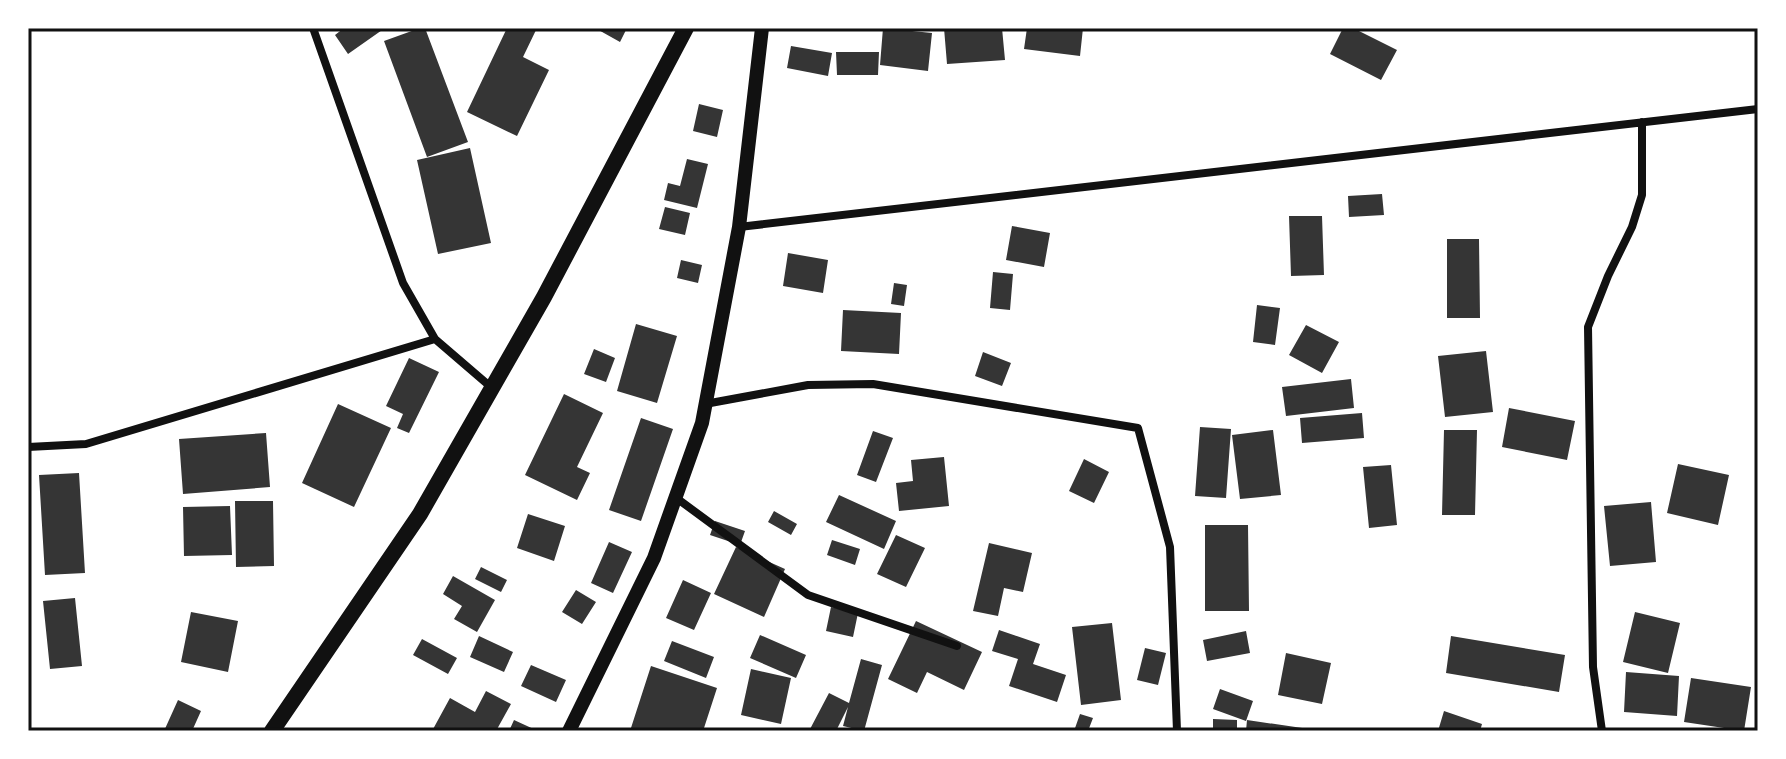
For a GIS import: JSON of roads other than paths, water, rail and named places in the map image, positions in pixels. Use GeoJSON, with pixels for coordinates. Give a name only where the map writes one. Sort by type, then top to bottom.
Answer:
{"type":"FeatureCollection","features":[{"type":"Feature","properties":{"kind":"main road"},"geometry":{"type":"LineString","coordinates":[[272,731],[420,514],[544,297],[686,28]]}},
{"type":"Feature","properties":{"kind":"street"},"geometry":{"type":"LineString","coordinates":[[313,28],[403,283],[435,339],[492,388]]}},
{"type":"Feature","properties":{"kind":"street"},"geometry":{"type":"LineString","coordinates":[[569,731],[654,558],[702,423],[739,227],[762,28]]}},
{"type":"Feature","properties":{"kind":"street"},"geometry":{"type":"LineString","coordinates":[[739,227],[1758,109]]}},
{"type":"Feature","properties":{"kind":"street"},"geometry":{"type":"LineString","coordinates":[[1602,731],[1593,667],[1588,327],[1632,227],[1642,195],[1642,122]]}},
{"type":"Feature","properties":{"kind":"street"},"geometry":{"type":"LineString","coordinates":[[28,447],[86,444],[435,339]]}},
{"type":"Feature","properties":{"kind":"street"},"geometry":{"type":"LineString","coordinates":[[704,404],[808,385],[873,384],[1138,428],[1170,547],[1177,731]]}},
{"type":"Feature","properties":{"kind":"street"},"geometry":{"type":"LineString","coordinates":[[675,497],[808,595],[957,646]]}}]}
